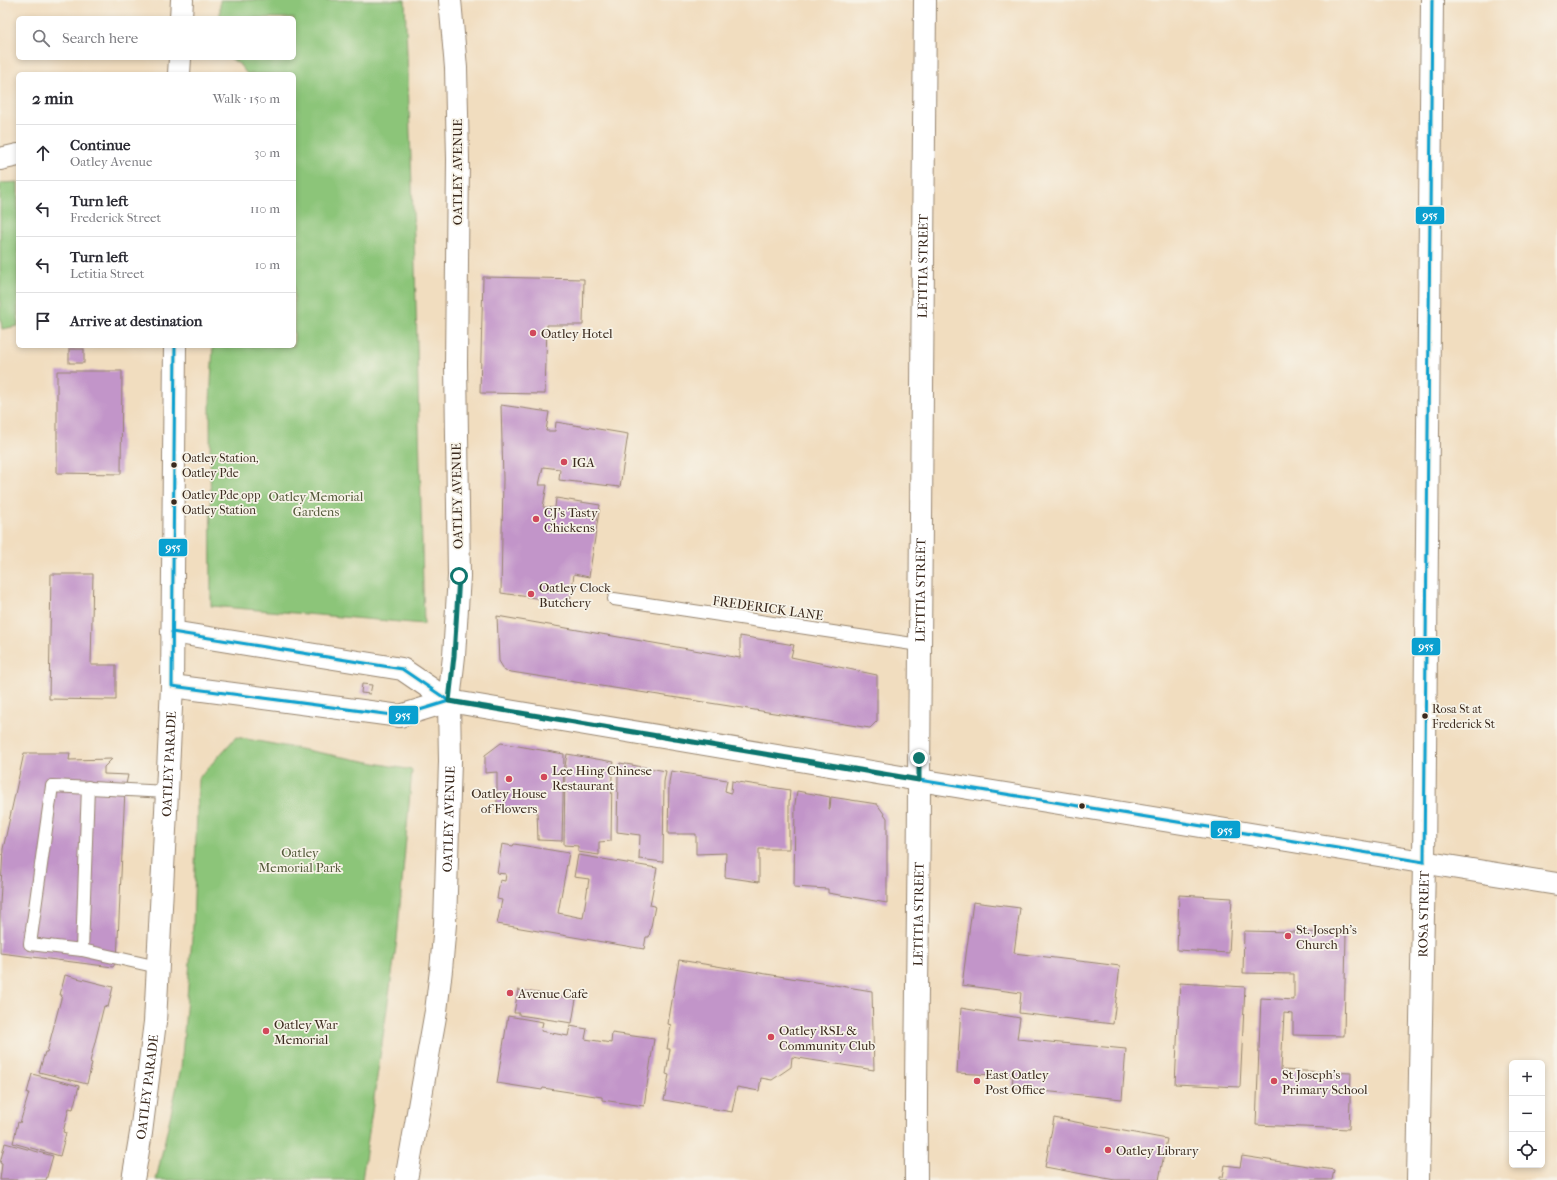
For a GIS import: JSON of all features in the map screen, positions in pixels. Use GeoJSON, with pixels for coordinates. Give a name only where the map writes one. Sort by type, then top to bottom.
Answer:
{"type":"FeatureCollection","features":[{"type":"Feature","properties":{"kind":"street"},"geometry":{"type":"LineString","coordinates":[[181,16],[182,0]]}},
{"type":"Feature","properties":{"kind":"street","name":"OATLEY AVENUE"},"geometry":{"type":"LineString","coordinates":[[406,1180],[436,1011],[441,970],[446,908],[450,761],[449,701],[454,656],[459,576],[456,365],[458,152],[456,68],[450,0]]}},
{"type":"Feature","properties":{"kind":"street","name":"LETITIA STREET"},"geometry":{"type":"LineString","coordinates":[[916,1180],[925,0]]}},
{"type":"Feature","properties":{"kind":"street","name":"ROSA STREET"},"geometry":{"type":"LineString","coordinates":[[1418,1180],[1424,862],[1432,0]]}},
{"type":"Feature","properties":{"kind":"street"},"geometry":{"type":"LineString","coordinates":[[179,72],[180,60]]}},
{"type":"Feature","properties":{"kind":"street"},"geometry":{"type":"LineString","coordinates":[[0,159],[16,155]]}},
{"type":"Feature","properties":{"kind":"street","name":"OATLEY PARADE"},"geometry":{"type":"LineString","coordinates":[[133,1180],[142,1133],[155,1022],[167,792],[172,686],[175,348]]}},
{"type":"Feature","properties":{"kind":"street"},"geometry":{"type":"LineString","coordinates":[[172,632],[402,669],[449,701],[919,780],[1557,884]]}},
{"type":"Feature","properties":{"kind":"street"},"geometry":{"type":"LineString","coordinates":[[172,686],[400,716],[449,701]]}},
{"type":"Feature","properties":{"kind":"lane","name":"FREDERICK LANE"},"geometry":{"type":"LineString","coordinates":[[614,599],[919,645]]}},
{"type":"Feature","properties":{"kind":"lane"},"geometry":{"type":"LineString","coordinates":[[158,967],[82,950],[30,944],[52,786],[167,792]]}},
{"type":"Feature","properties":{"kind":"lane"},"geometry":{"type":"LineString","coordinates":[[82,950],[88,787]]}},
{"type":"Feature","properties":{"kind":"green space","name":"Oatley Memorial Gardens"},"geometry":{"type":"Polygon","coordinates":[[[220,0],[405,0],[415,265],[424,624],[211,606],[210,402],[213,348],[296,348],[296,72],[245,72],[239,64],[233,60],[296,60],[296,16],[220,16],[220,0]]]}},
{"type":"Feature","properties":{"kind":"green space"},"geometry":{"type":"Polygon","coordinates":[[[16,182],[16,326],[2,329],[0,314],[0,183],[16,182]]]}},
{"type":"Feature","properties":{"kind":"green space","name":"Oatley Memorial Park"},"geometry":{"type":"Polygon","coordinates":[[[236,737],[412,770],[397,940],[362,1180],[156,1180],[181,1068],[193,926],[198,779],[236,737]]]}},
{"type":"Feature","properties":{"kind":"building"},"geometry":{"type":"Polygon","coordinates":[[[483,277],[584,279],[583,325],[547,325],[545,394],[480,393],[483,277]]]}},
{"type":"Feature","properties":{"kind":"building"},"geometry":{"type":"Polygon","coordinates":[[[69,349],[84,349],[84,363],[69,363],[69,349]]]}},
{"type":"Feature","properties":{"kind":"building"},"geometry":{"type":"Polygon","coordinates":[[[57,371],[122,371],[121,474],[57,473],[57,371]]]}},
{"type":"Feature","properties":{"kind":"building"},"geometry":{"type":"Polygon","coordinates":[[[501,405],[549,412],[546,431],[555,431],[556,422],[628,434],[620,487],[559,480],[560,469],[543,467],[539,485],[547,485],[543,507],[555,508],[556,498],[600,505],[589,577],[574,574],[570,603],[501,593],[503,479],[501,405]]]}},
{"type":"Feature","properties":{"kind":"building"},"geometry":{"type":"Polygon","coordinates":[[[51,574],[93,574],[91,665],[116,665],[116,700],[49,699],[51,574]]]}},
{"type":"Feature","properties":{"kind":"building"},"geometry":{"type":"Polygon","coordinates":[[[497,616],[740,658],[740,636],[794,645],[791,657],[877,675],[877,721],[870,728],[505,671],[499,661],[497,616]]]}},
{"type":"Feature","properties":{"kind":"building"},"geometry":{"type":"Polygon","coordinates":[[[362,684],[372,685],[370,694],[361,693],[362,684]]]}},
{"type":"Feature","properties":{"kind":"building"},"geometry":{"type":"Polygon","coordinates":[[[501,743],[564,754],[562,841],[538,840],[537,811],[497,811],[497,772],[485,773],[485,755],[501,743]]]}},
{"type":"Feature","properties":{"kind":"building"},"geometry":{"type":"Polygon","coordinates":[[[24,753],[70,753],[69,760],[112,759],[104,767],[104,774],[128,775],[125,789],[117,961],[113,967],[0,953],[0,904],[3,849],[24,753]]]}},
{"type":"Feature","properties":{"kind":"building"},"geometry":{"type":"Polygon","coordinates":[[[567,754],[614,762],[612,774],[611,841],[599,842],[599,855],[578,852],[578,846],[564,845],[565,766],[567,754]]]}},
{"type":"Feature","properties":{"kind":"building"},"geometry":{"type":"Polygon","coordinates":[[[620,763],[666,771],[664,782],[663,862],[639,859],[640,835],[617,832],[618,775],[620,763]]]}},
{"type":"Feature","properties":{"kind":"building"},"geometry":{"type":"Polygon","coordinates":[[[671,771],[727,780],[725,791],[731,793],[732,781],[790,790],[789,849],[759,849],[759,882],[725,877],[726,853],[696,854],[696,834],[668,834],[669,783],[671,771]]]}},
{"type":"Feature","properties":{"kind":"building"},"geometry":{"type":"Polygon","coordinates":[[[797,791],[830,797],[829,809],[831,797],[877,804],[887,818],[887,903],[828,893],[828,889],[794,887],[795,804],[797,791]]]}},
{"type":"Feature","properties":{"kind":"building"},"geometry":{"type":"Polygon","coordinates":[[[502,844],[513,846],[514,844],[569,853],[558,913],[583,918],[589,879],[574,877],[578,855],[657,868],[650,905],[655,906],[649,937],[646,937],[644,949],[497,924],[502,900],[497,899],[500,880],[505,881],[506,874],[497,873],[502,844]]]}},
{"type":"Feature","properties":{"kind":"building"},"geometry":{"type":"Polygon","coordinates":[[[1179,895],[1232,898],[1229,953],[1177,950],[1179,895]]]}},
{"type":"Feature","properties":{"kind":"building"},"geometry":{"type":"Polygon","coordinates":[[[973,902],[1020,908],[1014,953],[1120,966],[1113,1024],[1019,1013],[1021,993],[962,985],[973,902]]]}},
{"type":"Feature","properties":{"kind":"building"},"geometry":{"type":"Polygon","coordinates":[[[1244,931],[1346,933],[1344,1036],[1293,1035],[1293,1014],[1284,1013],[1281,1070],[1351,1073],[1349,1129],[1256,1125],[1261,998],[1294,1000],[1294,974],[1243,973],[1244,931]]]}},
{"type":"Feature","properties":{"kind":"building","name":"Oatley RSL & Community Club"},"geometry":{"type":"Polygon","coordinates":[[[679,960],[872,991],[874,1070],[792,1057],[791,1067],[772,1080],[761,1078],[759,1091],[737,1087],[732,1112],[664,1100],[669,1075],[666,1074],[670,1049],[667,1049],[671,1025],[668,1024],[679,960]]]}},
{"type":"Feature","properties":{"kind":"building"},"geometry":{"type":"Polygon","coordinates":[[[65,975],[113,987],[108,1007],[104,1006],[90,1062],[92,1063],[87,1084],[39,1072],[45,1052],[47,1052],[62,995],[60,995],[65,975]]]}},
{"type":"Feature","properties":{"kind":"building"},"geometry":{"type":"Polygon","coordinates":[[[1180,983],[1245,987],[1240,1087],[1175,1084],[1180,983]]]}},
{"type":"Feature","properties":{"kind":"building"},"geometry":{"type":"Polygon","coordinates":[[[518,990],[576,999],[572,1023],[514,1013],[518,990]]]}},
{"type":"Feature","properties":{"kind":"building"},"geometry":{"type":"Polygon","coordinates":[[[961,1008],[1020,1018],[1017,1039],[1126,1049],[1122,1099],[1012,1088],[1013,1076],[957,1073],[961,1008]]]}},
{"type":"Feature","properties":{"kind":"building"},"geometry":{"type":"Polygon","coordinates":[[[508,1016],[543,1022],[541,1031],[568,1036],[570,1026],[587,1029],[585,1039],[611,1043],[612,1033],[654,1039],[644,1106],[602,1100],[602,1097],[497,1083],[508,1016]]]}},
{"type":"Feature","properties":{"kind":"building"},"geometry":{"type":"Polygon","coordinates":[[[32,1074],[79,1086],[73,1109],[69,1108],[63,1132],[66,1133],[60,1156],[13,1143],[18,1122],[20,1123],[29,1093],[27,1093],[32,1074]]]}},
{"type":"Feature","properties":{"kind":"building"},"geometry":{"type":"Polygon","coordinates":[[[1054,1118],[1167,1139],[1159,1180],[1115,1180],[1045,1167],[1054,1118]]]}},
{"type":"Feature","properties":{"kind":"building"},"geometry":{"type":"Polygon","coordinates":[[[5,1143],[53,1156],[46,1180],[0,1180],[2,1164],[0,1163],[5,1143]]]}},
{"type":"Feature","properties":{"kind":"building"},"geometry":{"type":"Polygon","coordinates":[[[1242,1156],[1334,1170],[1332,1180],[1220,1180],[1220,1177],[1223,1177],[1225,1165],[1240,1167],[1242,1156]]]}},
{"type":"Feature","properties":{"kind":"transit line","name":"955"},"geometry":{"type":"LineString","coordinates":[[1424,862],[1432,0]]}},
{"type":"Feature","properties":{"kind":"transit line","name":"955"},"geometry":{"type":"LineString","coordinates":[[175,348],[172,686],[400,716],[449,701],[919,780],[1424,862]]}},
{"type":"Feature","properties":{"kind":"transit line","name":"955"},"geometry":{"type":"LineString","coordinates":[[172,632],[402,669],[449,701],[474,705]]}},
{"type":"Feature","properties":{"kind":"place","name":"Oatley Hotel"},"geometry":{"type":"Point","coordinates":[533,333]}},
{"type":"Feature","properties":{"kind":"place","name":"IGA"},"geometry":{"type":"Point","coordinates":[564,462]}},
{"type":"Feature","properties":{"kind":"place","name":"Oatley Station, Oatley Pde"},"geometry":{"type":"Point","coordinates":[174,465]}},
{"type":"Feature","properties":{"kind":"place","name":"Oatley Pde opp Oatley Station"},"geometry":{"type":"Point","coordinates":[174,502]}},
{"type":"Feature","properties":{"kind":"place","name":"CJ's Tasty Chickens"},"geometry":{"type":"Point","coordinates":[536,519]}},
{"type":"Feature","properties":{"kind":"place","name":"Oatley Clock Butchery"},"geometry":{"type":"Point","coordinates":[531,594]}},
{"type":"Feature","properties":{"kind":"place","name":"Rosa St at Frederick St"},"geometry":{"type":"Point","coordinates":[1425,716]}},
{"type":"Feature","properties":{"kind":"place","name":"Lee Hing Chinese Restaurant"},"geometry":{"type":"Point","coordinates":[544,777]}},
{"type":"Feature","properties":{"kind":"place","name":"Oatley House of Flowers"},"geometry":{"type":"Point","coordinates":[509,779]}},
{"type":"Feature","properties":{"kind":"place","name":"St. Joseph's Church"},"geometry":{"type":"Point","coordinates":[1288,936]}},
{"type":"Feature","properties":{"kind":"place","name":"Avenue Cafe"},"geometry":{"type":"Point","coordinates":[510,993]}},
{"type":"Feature","properties":{"kind":"place","name":"Oatley War Memorial"},"geometry":{"type":"Point","coordinates":[266,1031]}},
{"type":"Feature","properties":{"kind":"place","name":"Oatley RSL & Community Club"},"geometry":{"type":"Point","coordinates":[771,1037]}},
{"type":"Feature","properties":{"kind":"place","name":"East Oatley Post Office"},"geometry":{"type":"Point","coordinates":[977,1081]}},
{"type":"Feature","properties":{"kind":"place","name":"St Joseph's Primary School"},"geometry":{"type":"Point","coordinates":[1274,1081]}},
{"type":"Feature","properties":{"kind":"place","name":"Oatley Library"},"geometry":{"type":"Point","coordinates":[1108,1150]}},
{"type":"Feature","properties":{"kind":"route"},"geometry":{"type":"LineString","coordinates":[[459,576],[454,656],[449,701],[919,780],[919,758]]}}]}
